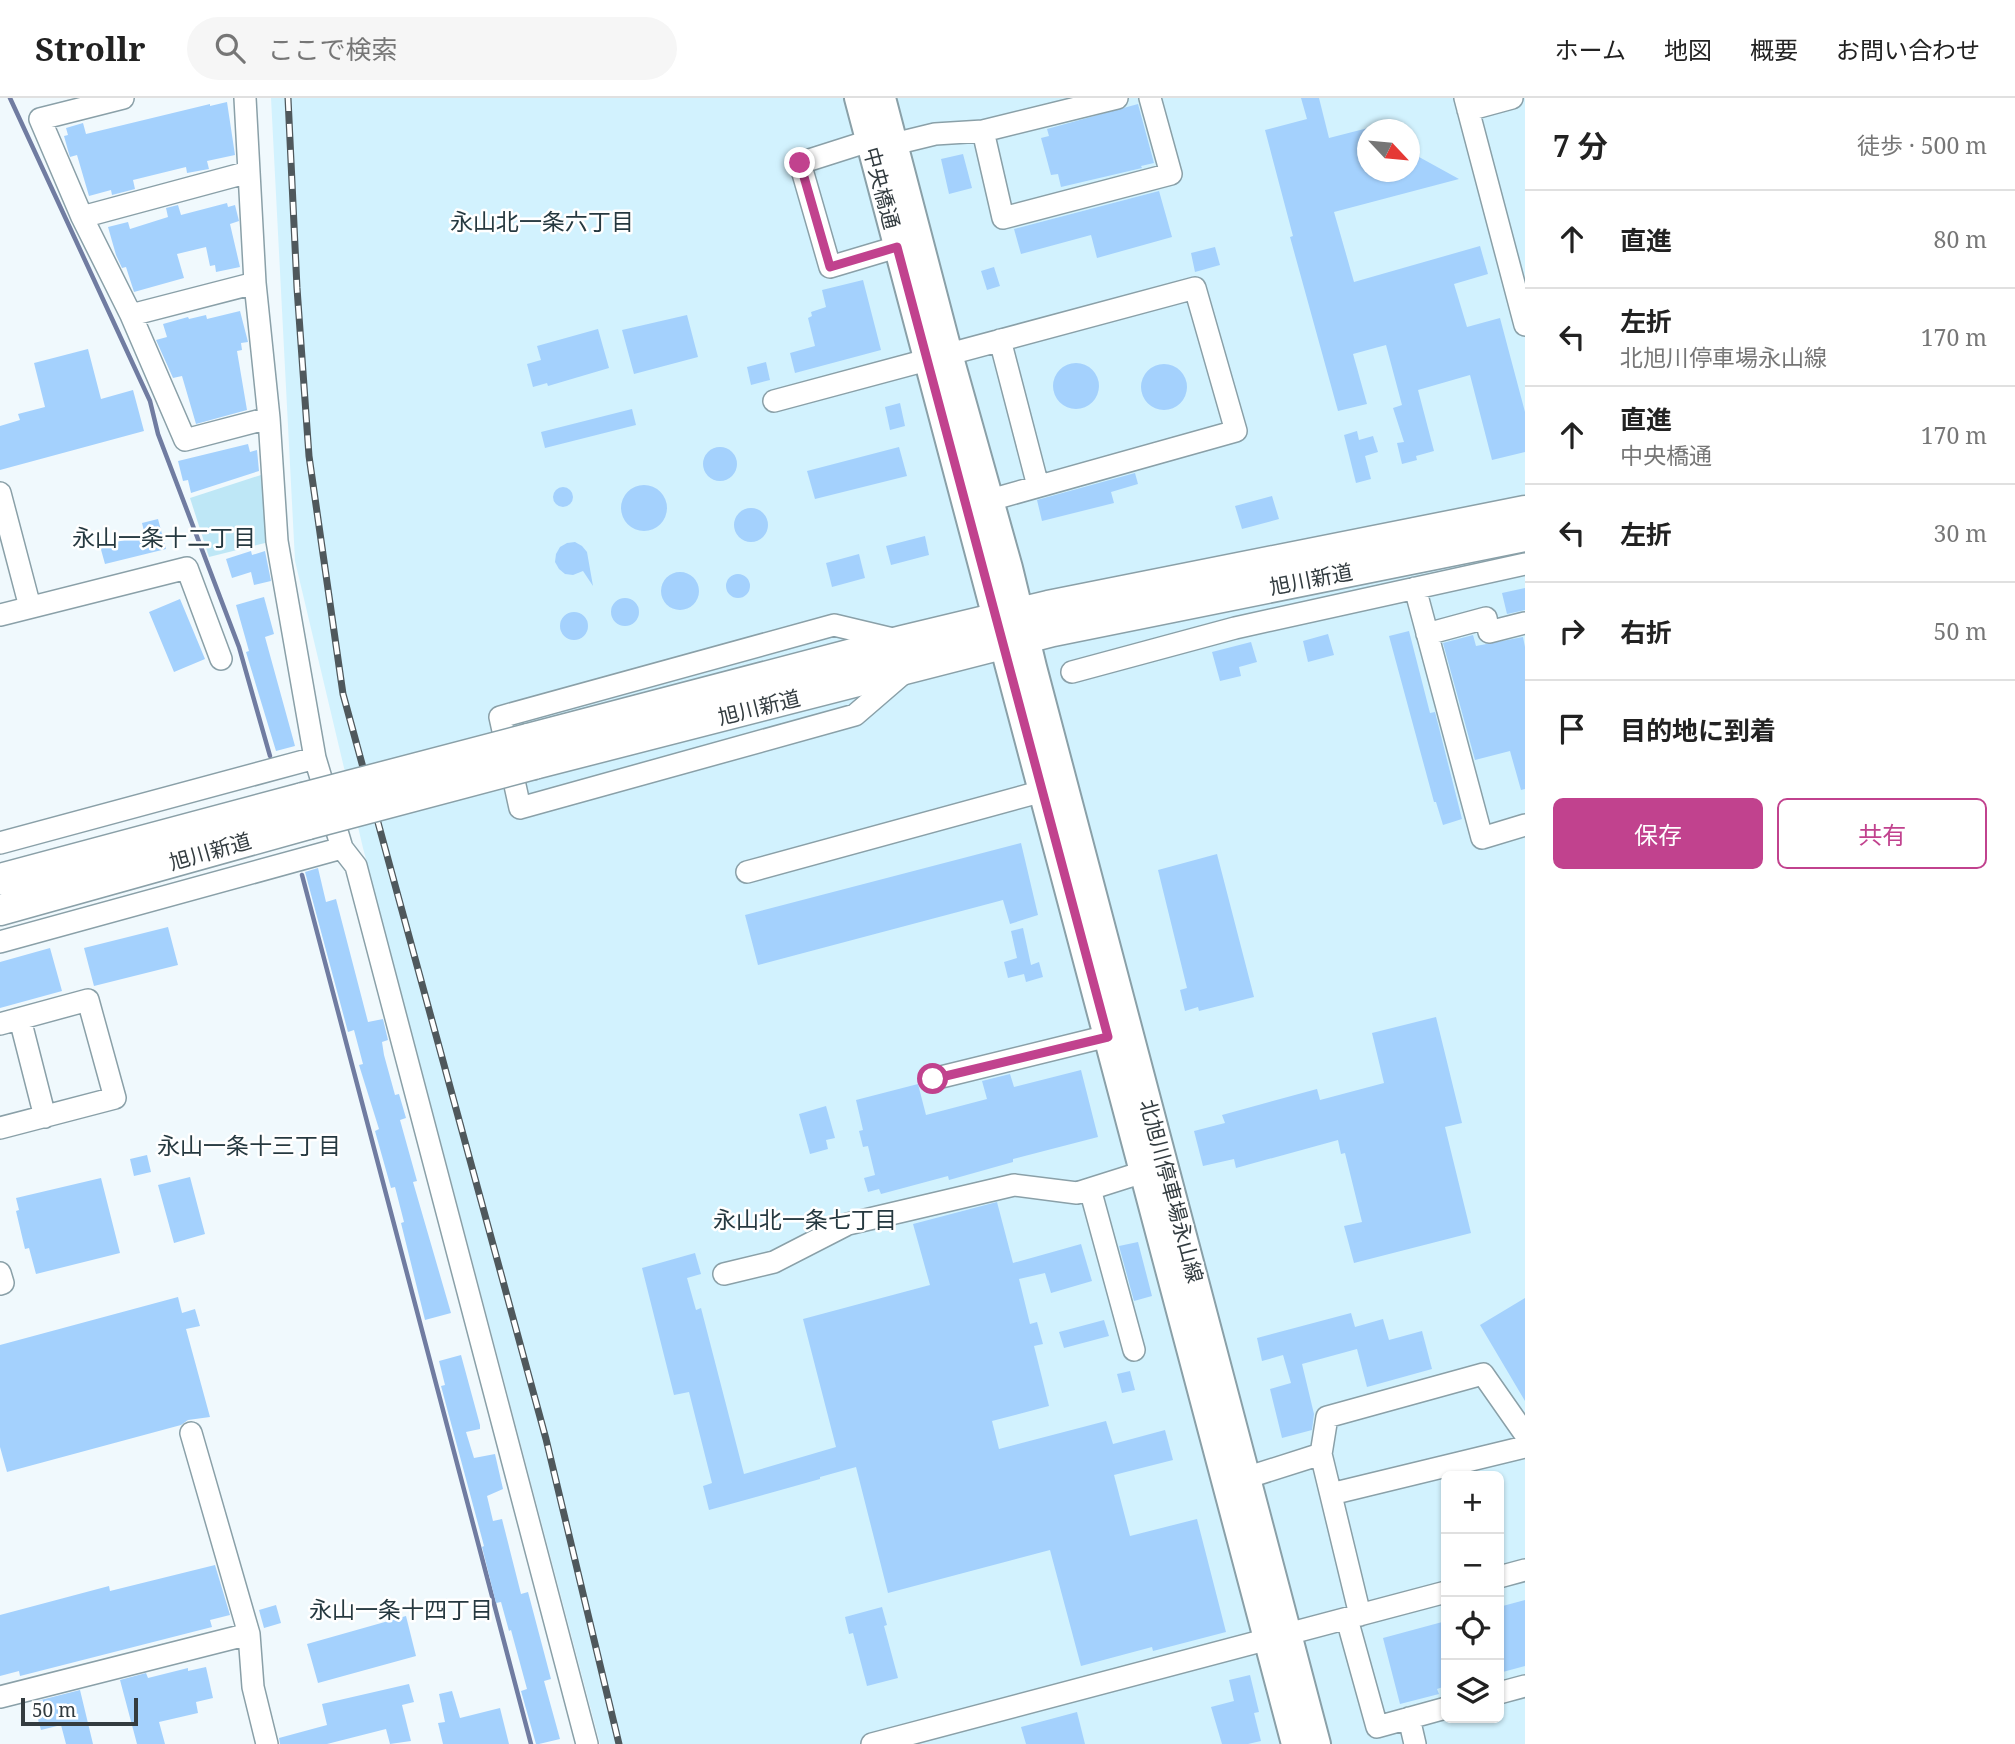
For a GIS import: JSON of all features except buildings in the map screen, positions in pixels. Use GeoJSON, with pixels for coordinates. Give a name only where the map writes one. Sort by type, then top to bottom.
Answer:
{"type":"FeatureCollection","features":[{"type":"Feature","properties":{"kind":"highway","name":"旭川新道"},"geometry":{"type":"LineString","coordinates":[[1012,628],[1226,596],[1523,541]]}},
{"type":"Feature","properties":{"kind":"highway","name":"旭川新道"},"geometry":{"type":"LineString","coordinates":[[0,878],[305,811],[1012,628],[1523,541]]}},
{"type":"Feature","properties":{"kind":"highway","name":"旭川新道"},"geometry":{"type":"LineString","coordinates":[[0,910],[305,811]]}},
{"type":"Feature","properties":{"kind":"main road","name":"中央橋通"},"geometry":{"type":"LineString","coordinates":[[858,98],[882,142],[1012,628]]}},
{"type":"Feature","properties":{"kind":"main road","name":"中央橋通"},"geometry":{"type":"LineString","coordinates":[[882,98],[882,142],[897,247],[990,500],[1012,628]]}},
{"type":"Feature","properties":{"kind":"main road","name":"北旭川停車場永山線"},"geometry":{"type":"LineString","coordinates":[[1012,628],[1043,791],[1086,908],[1108,1037],[1154,1169]]}},
{"type":"Feature","properties":{"kind":"main road","name":"北旭川停車場永山線"},"geometry":{"type":"LineString","coordinates":[[1012,628],[1278,1637],[1317,1744]]}},
{"type":"Feature","properties":{"kind":"main road","name":"北旭川停車場永山線"},"geometry":{"type":"LineString","coordinates":[[1278,1637],[1295,1744]]}},
{"type":"Feature","properties":{"kind":"street"},"geometry":{"type":"LineString","coordinates":[[124,98],[40,120],[82,217],[131,315],[185,440],[269,418]]}},
{"type":"Feature","properties":{"kind":"street"},"geometry":{"type":"LineString","coordinates":[[244,98],[255,283],[269,418],[277,541],[315,758],[342,848],[356,866],[587,1744]]}},
{"type":"Feature","properties":{"kind":"street"},"geometry":{"type":"LineString","coordinates":[[897,247],[830,267],[800,163],[882,142],[935,134],[983,131],[1117,98]]}},
{"type":"Feature","properties":{"kind":"street"},"geometry":{"type":"LineString","coordinates":[[983,131],[1003,218],[1171,174],[1150,98]]}},
{"type":"Feature","properties":{"kind":"street"},"geometry":{"type":"LineString","coordinates":[[1512,98],[1466,104],[1525,325]]}},
{"type":"Feature","properties":{"kind":"street"},"geometry":{"type":"LineString","coordinates":[[82,217],[249,172]]}},
{"type":"Feature","properties":{"kind":"street"},"geometry":{"type":"LineString","coordinates":[[131,315],[255,283]]}},
{"type":"Feature","properties":{"kind":"street"},"geometry":{"type":"LineString","coordinates":[[774,401],[1195,288],[1236,431],[990,500]]}},
{"type":"Feature","properties":{"kind":"street"},"geometry":{"type":"LineString","coordinates":[[1000,340],[1038,486]]}},
{"type":"Feature","properties":{"kind":"street"},"geometry":{"type":"LineString","coordinates":[[0,493],[30,607]]}},
{"type":"Feature","properties":{"kind":"street"},"geometry":{"type":"LineString","coordinates":[[1072,673],[1235,628],[1415,588],[1523,541]]}},
{"type":"Feature","properties":{"kind":"street"},"geometry":{"type":"LineString","coordinates":[[0,615],[187,568],[221,659]]}},
{"type":"Feature","properties":{"kind":"street"},"geometry":{"type":"LineString","coordinates":[[1415,588],[1482,838],[1525,825]]}},
{"type":"Feature","properties":{"kind":"street"},"geometry":{"type":"LineString","coordinates":[[1226,596],[1235,628]]}},
{"type":"Feature","properties":{"kind":"street"},"geometry":{"type":"LineString","coordinates":[[1427,634],[1486,618],[1489,632],[1525,623]]}},
{"type":"Feature","properties":{"kind":"street"},"geometry":{"type":"LineString","coordinates":[[834,625],[905,655],[855,715],[520,808],[500,717],[834,625]]}},
{"type":"Feature","properties":{"kind":"street"},"geometry":{"type":"LineString","coordinates":[[0,843],[315,758]]}},
{"type":"Feature","properties":{"kind":"street"},"geometry":{"type":"LineString","coordinates":[[747,872],[1043,791]]}},
{"type":"Feature","properties":{"kind":"street"},"geometry":{"type":"LineString","coordinates":[[0,943],[342,848]]}},
{"type":"Feature","properties":{"kind":"street"},"geometry":{"type":"LineString","coordinates":[[0,1128],[115,1098],[88,1000],[10,1021],[45,1116]]}},
{"type":"Feature","properties":{"kind":"street"},"geometry":{"type":"LineString","coordinates":[[933,1079],[1108,1037]]}},
{"type":"Feature","properties":{"kind":"street"},"geometry":{"type":"LineString","coordinates":[[724,1274],[774,1262],[848,1224],[1014,1185],[1077,1193],[1154,1169]]}},
{"type":"Feature","properties":{"kind":"street"},"geometry":{"type":"LineString","coordinates":[[1090,1189],[1134,1350]]}},
{"type":"Feature","properties":{"kind":"street"},"geometry":{"type":"LineString","coordinates":[[0,1273],[3,1283],[0,1284]]}},
{"type":"Feature","properties":{"kind":"street"},"geometry":{"type":"LineString","coordinates":[[1441,1709],[1377,1727],[1321,1454],[1327,1418],[1483,1374],[1525,1434]]}},
{"type":"Feature","properties":{"kind":"street"},"geometry":{"type":"LineString","coordinates":[[191,1433],[249,1634],[253,1687],[267,1744]]}},
{"type":"Feature","properties":{"kind":"street"},"geometry":{"type":"LineString","coordinates":[[1331,1494],[1525,1447]]}},
{"type":"Feature","properties":{"kind":"street"},"geometry":{"type":"LineString","coordinates":[[1237,1480],[1321,1454]]}},
{"type":"Feature","properties":{"kind":"street"},"geometry":{"type":"LineString","coordinates":[[1504,1576],[1525,1570]]}},
{"type":"Feature","properties":{"kind":"street"},"geometry":{"type":"LineString","coordinates":[[872,1744],[1441,1592]]}},
{"type":"Feature","properties":{"kind":"street"},"geometry":{"type":"LineString","coordinates":[[0,1697],[249,1634]]}},
{"type":"Feature","properties":{"kind":"street"},"geometry":{"type":"LineString","coordinates":[[1504,1692],[1525,1686]]}},
{"type":"Feature","properties":{"kind":"street"},"geometry":{"type":"LineString","coordinates":[[1409,1718],[1415,1744]]}},
{"type":"Feature","properties":{"kind":"shaded area"},"geometry":{"type":"Polygon","coordinates":[[[271,98],[1525,98],[1525,1744],[600,1744],[363,848],[295,561],[271,98]]]}},
{"type":"Feature","properties":{"kind":"shaded area"},"geometry":{"type":"Polygon","coordinates":[[[261,475],[269,542],[209,557],[190,498],[261,475]]]}},
{"type":"Feature","properties":{"kind":"waterway"},"geometry":{"type":"LineString","coordinates":[[10,98],[150,401],[158,434],[239,647],[270,756]]}},
{"type":"Feature","properties":{"kind":"waterway"},"geometry":{"type":"LineString","coordinates":[[302,875],[531,1744]]}},
{"type":"Feature","properties":{"kind":"railway"},"geometry":{"type":"LineString","coordinates":[[288,98],[297,288],[309,456],[343,694],[546,1439],[619,1744]]}},
{"type":"Feature","properties":{"kind":"district","name":"永山北一条六丁目"},"geometry":{"type":"Point","coordinates":[542,221]}},
{"type":"Feature","properties":{"kind":"district","name":"永山一条十二丁目"},"geometry":{"type":"Point","coordinates":[164,537]}},
{"type":"Feature","properties":{"kind":"district","name":"永山一条十三丁目"},"geometry":{"type":"Point","coordinates":[249,1145]}},
{"type":"Feature","properties":{"kind":"district","name":"永山北一条七丁目"},"geometry":{"type":"Point","coordinates":[805,1219]}},
{"type":"Feature","properties":{"kind":"district","name":"永山一条十四丁目"},"geometry":{"type":"Point","coordinates":[401,1609]}},
{"type":"Feature","properties":{"kind":"route"},"geometry":{"type":"LineString","coordinates":[[800,163],[830,267],[897,247],[1108,1037],[933,1079]]}}]}
